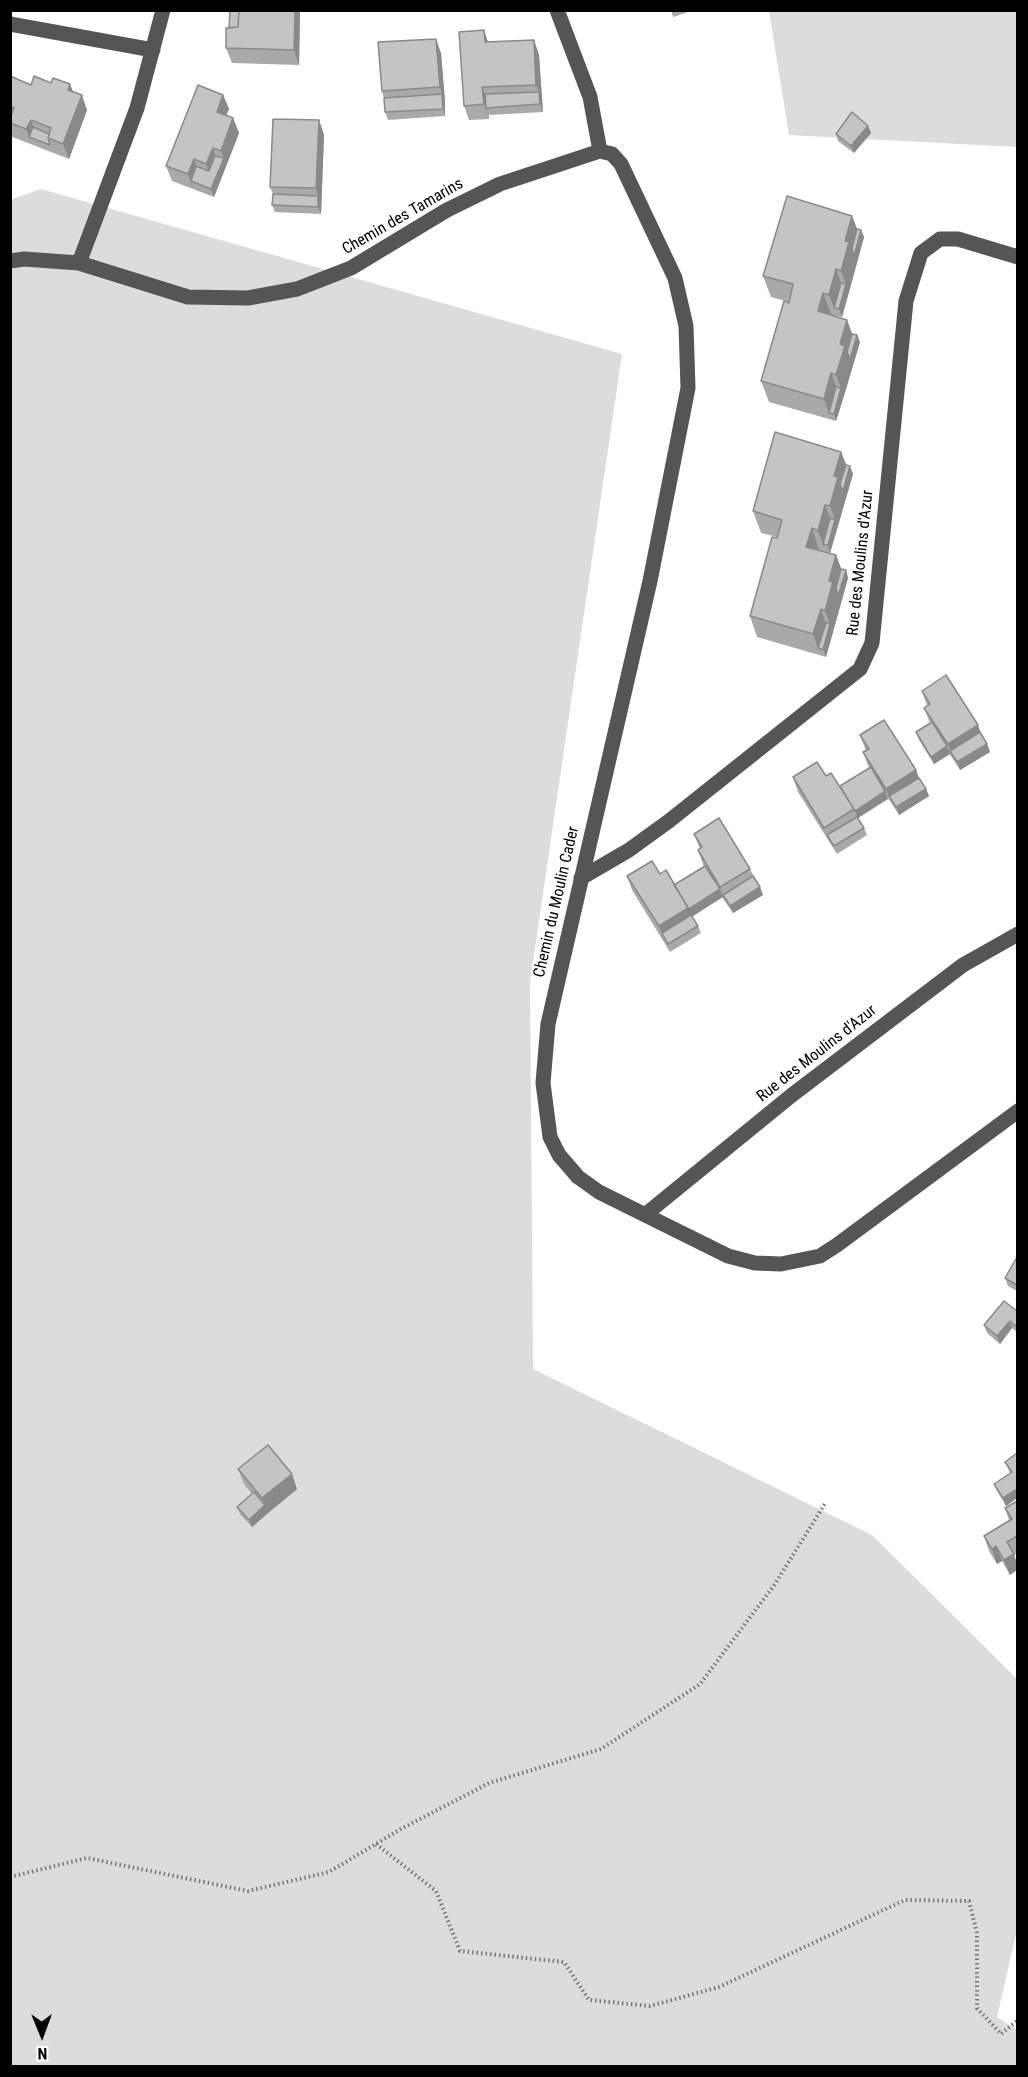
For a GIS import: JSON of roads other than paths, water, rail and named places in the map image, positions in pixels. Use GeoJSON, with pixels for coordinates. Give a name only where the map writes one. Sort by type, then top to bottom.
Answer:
{"type":"FeatureCollection","features":[{"type":"Feature","properties":{"kind":"street"},"geometry":{"type":"LineString","coordinates":[[79,263],[137,108],[164,10]]}},
{"type":"Feature","properties":{"kind":"street"},"geometry":{"type":"LineString","coordinates":[[557,10],[590,97],[600,151]]}},
{"type":"Feature","properties":{"kind":"street"},"geometry":{"type":"LineString","coordinates":[[10,24],[153,50]]}},
{"type":"Feature","properties":{"kind":"street","name":"Chemin des Tamarins"},"geometry":{"type":"LineString","coordinates":[[10,261],[24,259],[79,263],[188,297],[248,298],[297,289],[351,268],[447,210],[500,184],[600,151]]}},
{"type":"Feature","properties":{"kind":"street","name":"Chemin du Moulin Cader"},"geometry":{"type":"LineString","coordinates":[[600,151],[612,154],[621,164],[675,278],[686,326],[688,388],[650,581],[581,878],[543,1055],[545,1118],[550,1137],[559,1155],[578,1177],[599,1192],[728,1256],[755,1263],[781,1264],[820,1256],[837,1245],[1017,1111]]}},
{"type":"Feature","properties":{"kind":"street","name":"Rue des Moulins d'Azur"},"geometry":{"type":"LineString","coordinates":[[581,878],[629,850],[860,669],[872,643],[906,301],[921,253],[940,239],[958,239],[1017,257]]}},
{"type":"Feature","properties":{"kind":"street","name":"Rue des Moulins d'Azur"},"geometry":{"type":"LineString","coordinates":[[646,1214],[792,1095],[953,972],[1017,934]]}}]}
